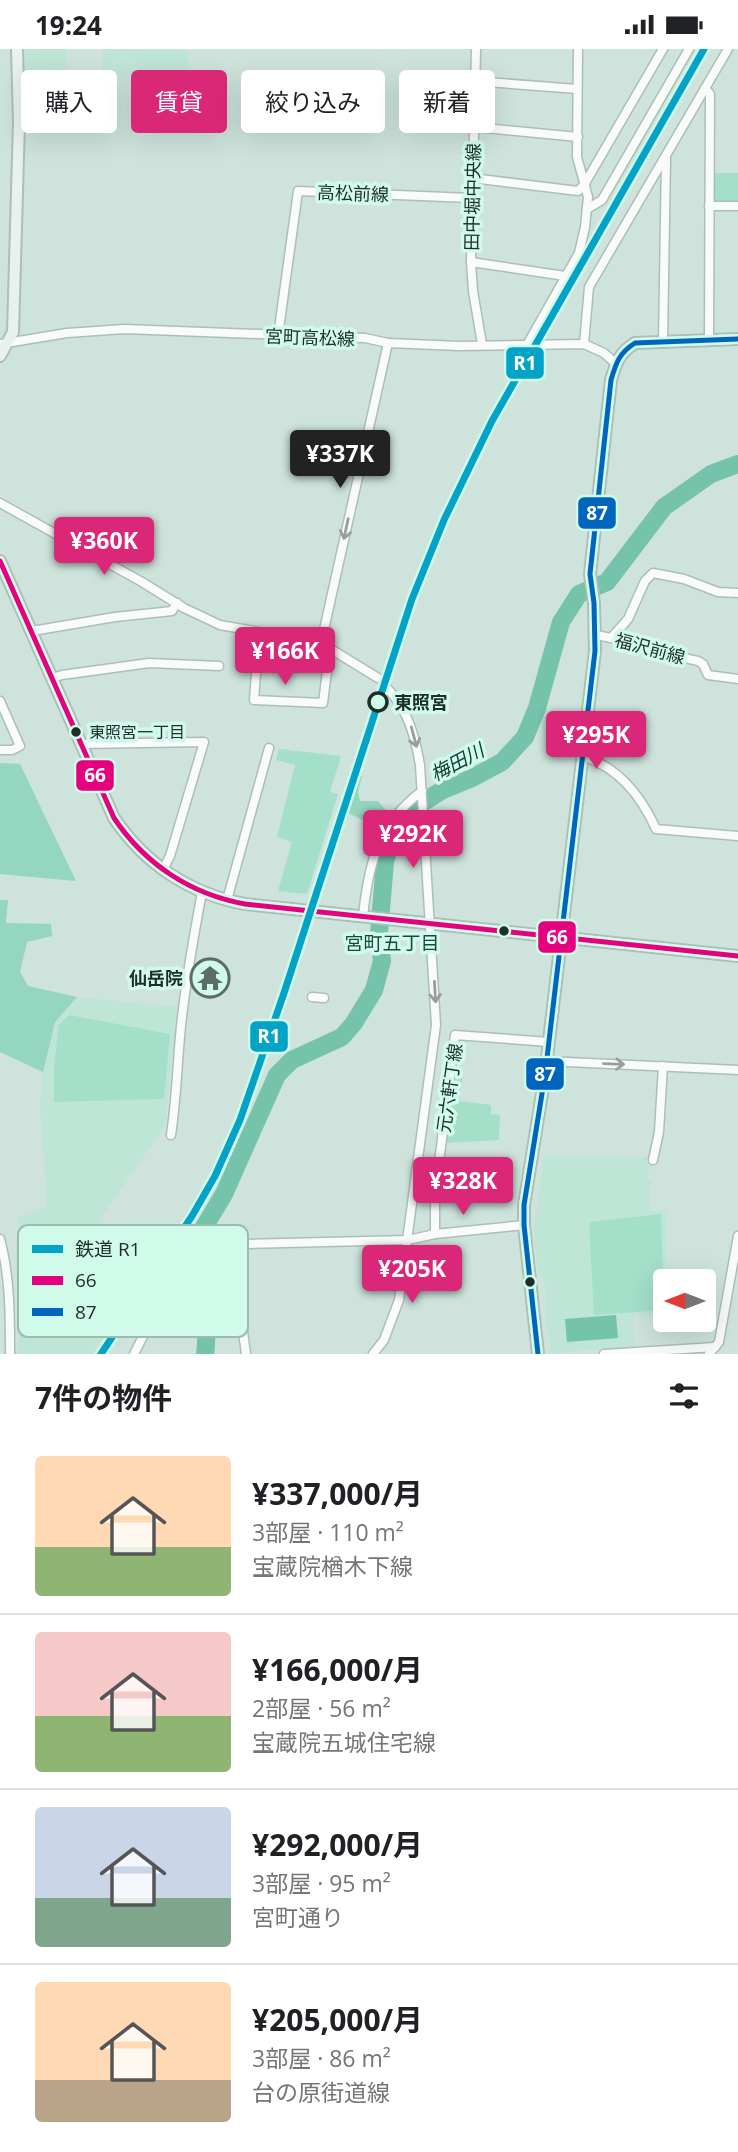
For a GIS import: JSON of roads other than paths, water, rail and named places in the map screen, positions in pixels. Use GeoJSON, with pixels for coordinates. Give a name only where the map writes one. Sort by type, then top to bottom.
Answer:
{"type":"FeatureCollection","features":[{"type":"Feature","properties":{"kind":"street"},"geometry":{"type":"LineString","coordinates":[[0,356],[3,344],[13,332],[19,122],[18,49]]}},
{"type":"Feature","properties":{"kind":"street","name":"田中堀中央線"},"geometry":{"type":"LineString","coordinates":[[474,70],[475,49]]}},
{"type":"Feature","properties":{"kind":"street"},"geometry":{"type":"LineString","coordinates":[[527,345],[579,253],[587,209],[588,197],[577,157],[578,49]]}},
{"type":"Feature","properties":{"kind":"street"},"geometry":{"type":"LineString","coordinates":[[472,178],[578,191],[663,49]]}},
{"type":"Feature","properties":{"kind":"street"},"geometry":{"type":"LineString","coordinates":[[587,209],[602,200],[689,49]]}},
{"type":"Feature","properties":{"kind":"street"},"geometry":{"type":"LineString","coordinates":[[615,363],[604,353],[584,344],[589,287],[728,49]]}},
{"type":"Feature","properties":{"kind":"street"},"geometry":{"type":"LineString","coordinates":[[495,83],[577,89]]}},
{"type":"Feature","properties":{"kind":"street"},"geometry":{"type":"LineString","coordinates":[[705,88],[710,94],[709,339]]}},
{"type":"Feature","properties":{"kind":"street"},"geometry":{"type":"LineString","coordinates":[[495,129],[578,137]]}},
{"type":"Feature","properties":{"kind":"street","name":"田中堀中央線"},"geometry":{"type":"LineString","coordinates":[[474,133],[471,262],[482,344]]}},
{"type":"Feature","properties":{"kind":"street"},"geometry":{"type":"LineString","coordinates":[[663,341],[666,155]]}},
{"type":"Feature","properties":{"kind":"street","name":"高松前線"},"geometry":{"type":"LineString","coordinates":[[278,336],[298,191],[471,198]]}},
{"type":"Feature","properties":{"kind":"street"},"geometry":{"type":"LineString","coordinates":[[709,206],[738,206]]}},
{"type":"Feature","properties":{"kind":"street"},"geometry":{"type":"LineString","coordinates":[[471,262],[565,276]]}},
{"type":"Feature","properties":{"kind":"street","name":"宮町高松線"},"geometry":{"type":"LineString","coordinates":[[3,344],[67,333],[124,329],[365,338],[388,343],[459,346],[584,344]]}},
{"type":"Feature","properties":{"kind":"street"},"geometry":{"type":"LineString","coordinates":[[538,1354],[524,1205],[546,1061],[595,635],[591,579],[611,380],[615,363],[624,350],[635,343],[738,339]]}},
{"type":"Feature","properties":{"kind":"street"},"geometry":{"type":"LineString","coordinates":[[321,643],[388,343]]}},
{"type":"Feature","properties":{"kind":"street"},"geometry":{"type":"LineString","coordinates":[[0,503],[220,625],[321,643],[378,678]]}},
{"type":"Feature","properties":{"kind":"street"},"geometry":{"type":"LineString","coordinates":[[0,561],[114,818],[138,848],[163,870],[202,893],[226,900],[364,918],[738,956]]}},
{"type":"Feature","properties":{"kind":"street"},"geometry":{"type":"LineString","coordinates":[[611,637],[628,619],[645,581],[653,573],[684,579],[718,592],[738,593]]}},
{"type":"Feature","properties":{"kind":"street"},"geometry":{"type":"LineString","coordinates":[[32,631],[115,617],[172,611],[177,603]]}},
{"type":"Feature","properties":{"kind":"street"},"geometry":{"type":"LineString","coordinates":[[259,633],[254,699],[323,704],[330,647]]}},
{"type":"Feature","properties":{"kind":"street","name":"福沢前線"},"geometry":{"type":"LineString","coordinates":[[595,635],[698,661],[703,664],[708,675],[738,679]]}},
{"type":"Feature","properties":{"kind":"street"},"geometry":{"type":"LineString","coordinates":[[52,678],[149,663],[219,666]]}},
{"type":"Feature","properties":{"kind":"street"},"geometry":{"type":"LineString","coordinates":[[373,1354],[384,1340],[399,1300],[436,1025],[420,765],[411,726],[396,697],[387,688]]}},
{"type":"Feature","properties":{"kind":"street"},"geometry":{"type":"LineString","coordinates":[[0,701],[20,746],[12,750],[0,750]]}},
{"type":"Feature","properties":{"kind":"street"},"geometry":{"type":"LineString","coordinates":[[80,744],[204,742],[170,856],[163,870]]}},
{"type":"Feature","properties":{"kind":"street"},"geometry":{"type":"LineString","coordinates":[[226,900],[268,748]]}},
{"type":"Feature","properties":{"kind":"street"},"geometry":{"type":"LineString","coordinates":[[581,756],[596,760],[614,770],[645,805],[656,829],[738,836]]}},
{"type":"Feature","properties":{"kind":"street"},"geometry":{"type":"LineString","coordinates":[[364,918],[368,880],[380,838],[398,812],[422,792]]}},
{"type":"Feature","properties":{"kind":"street"},"geometry":{"type":"LineString","coordinates":[[171,1135],[177,1097],[185,990],[202,893]]}},
{"type":"Feature","properties":{"kind":"street"},"geometry":{"type":"LineString","coordinates":[[312,997],[324,998]]}},
{"type":"Feature","properties":{"kind":"street","name":"元六軒丁線"},"geometry":{"type":"LineString","coordinates":[[435,1234],[435,1194],[455,1035],[548,1042]]}},
{"type":"Feature","properties":{"kind":"street"},"geometry":{"type":"LineString","coordinates":[[546,1061],[738,1070]]}},
{"type":"Feature","properties":{"kind":"street"},"geometry":{"type":"LineString","coordinates":[[653,1160],[659,1132],[663,1066]]}},
{"type":"Feature","properties":{"kind":"street"},"geometry":{"type":"LineString","coordinates":[[248,1243],[408,1240],[435,1234],[524,1225]]}},
{"type":"Feature","properties":{"kind":"street"},"geometry":{"type":"LineString","coordinates":[[604,1354],[712,1351],[719,1342],[734,1289],[738,1236]]}},
{"type":"Feature","properties":{"kind":"street"},"geometry":{"type":"LineString","coordinates":[[0,1239],[6,1259],[10,1354]]}},
{"type":"Feature","properties":{"kind":"street"},"geometry":{"type":"LineString","coordinates":[[134,1354],[143,1337]]}},
{"type":"Feature","properties":{"kind":"waterway","name":"梅田川"},"geometry":{"type":"LineString","coordinates":[[205,1225],[224,1194],[277,1075],[292,1060],[342,1037],[374,990],[382,961],[379,933],[385,862],[391,839],[412,809],[441,791],[502,762],[525,737],[537,708],[561,622],[579,594],[607,582],[664,507],[711,474],[738,464]]}},
{"type":"Feature","properties":{"kind":"waterway","name":"梅田川"},"geometry":{"type":"LineString","coordinates":[[205,1354],[206,1337]]}},
{"type":"Feature","properties":{"kind":"rail line","name":"R1"},"geometry":{"type":"LineString","coordinates":[[186,1225],[215,1176],[240,1120],[412,599],[444,520],[492,421],[704,49]]}},
{"type":"Feature","properties":{"kind":"rail line","name":"R1"},"geometry":{"type":"LineString","coordinates":[[101,1354],[112,1337]]}},
{"type":"Feature","properties":{"kind":"place","name":"東照宮"},"geometry":{"type":"Point","coordinates":[378,702]}},
{"type":"Feature","properties":{"kind":"place","name":"東照宮一丁目"},"geometry":{"type":"Point","coordinates":[76,732]}},
{"type":"Feature","properties":{"kind":"place","name":"仙岳院"},"geometry":{"type":"Point","coordinates":[210,978]}},
{"type":"Feature","properties":{"kind":"district","name":"宮町五丁目"},"geometry":{"type":"Point","coordinates":[392,943]}}]}
